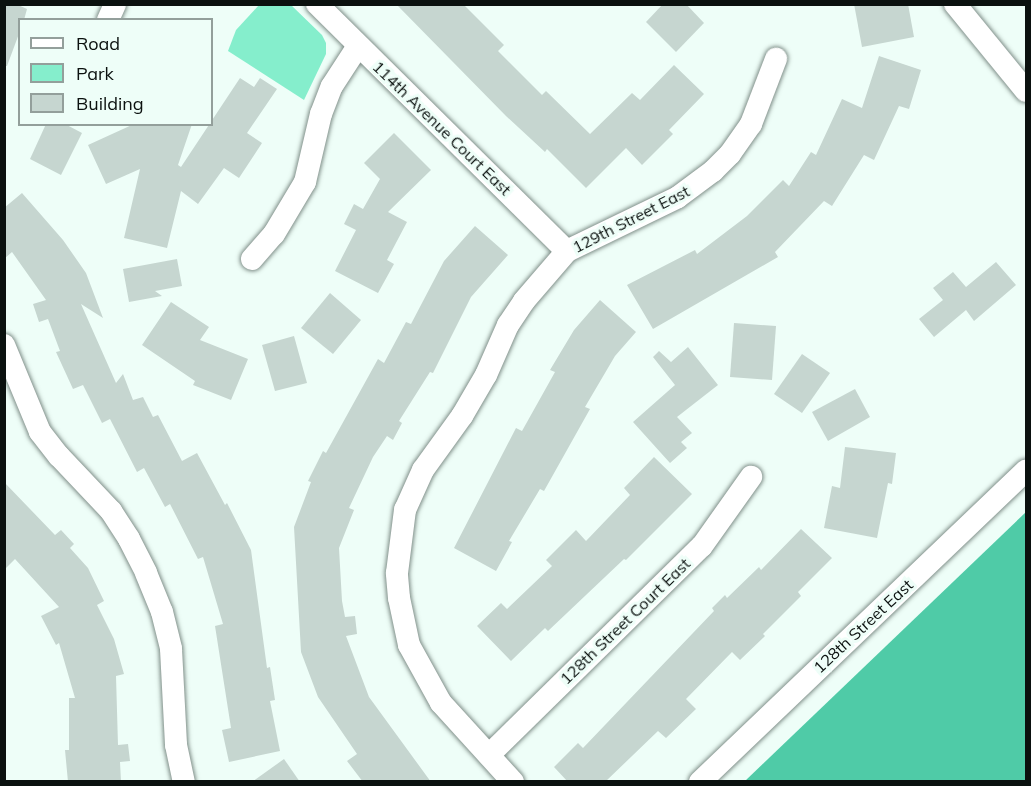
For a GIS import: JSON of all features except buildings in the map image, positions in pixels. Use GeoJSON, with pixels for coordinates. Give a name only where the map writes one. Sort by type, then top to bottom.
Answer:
{"type":"FeatureCollection","features":[{"type":"Feature","properties":{"kind":"street"},"geometry":{"type":"LineString","coordinates":[[109,18],[115,4]]}},
{"type":"Feature","properties":{"kind":"street","name":"114th Avenue Court East"},"geometry":{"type":"LineString","coordinates":[[317,4],[567,250]]}},
{"type":"Feature","properties":{"kind":"street"},"geometry":{"type":"LineString","coordinates":[[955,4],[1026,91]]}},
{"type":"Feature","properties":{"kind":"street"},"geometry":{"type":"LineString","coordinates":[[252,259],[274,234],[305,182],[321,114],[332,86],[358,46]]}},
{"type":"Feature","properties":{"kind":"street","name":"129th Street East"},"geometry":{"type":"LineString","coordinates":[[513,782],[441,703],[414,655],[404,624],[397,573],[405,510],[423,470],[468,406],[508,325],[524,301],[567,250],[678,197],[713,171],[730,154],[751,124],[776,59]]}},
{"type":"Feature","properties":{"kind":"street"},"geometry":{"type":"LineString","coordinates":[[4,345],[40,432],[59,456],[111,511],[129,539],[146,573],[162,612],[171,649],[176,745],[184,782]]}},
{"type":"Feature","properties":{"kind":"street","name":"128th Street East"},"geometry":{"type":"LineString","coordinates":[[700,782],[1026,471]]}},
{"type":"Feature","properties":{"kind":"street","name":"128th Street Court East"},"geometry":{"type":"LineString","coordinates":[[489,755],[702,546],[751,477]]}},
{"type":"Feature","properties":{"kind":"green space"},"geometry":{"type":"Polygon","coordinates":[[[259,5],[291,5],[322,35],[326,43],[326,54],[304,100],[228,51],[236,30],[259,5]]]}},
{"type":"Feature","properties":{"kind":"green space"},"geometry":{"type":"Polygon","coordinates":[[[1026,512],[1026,781],[745,781],[1026,512]]]}}]}
